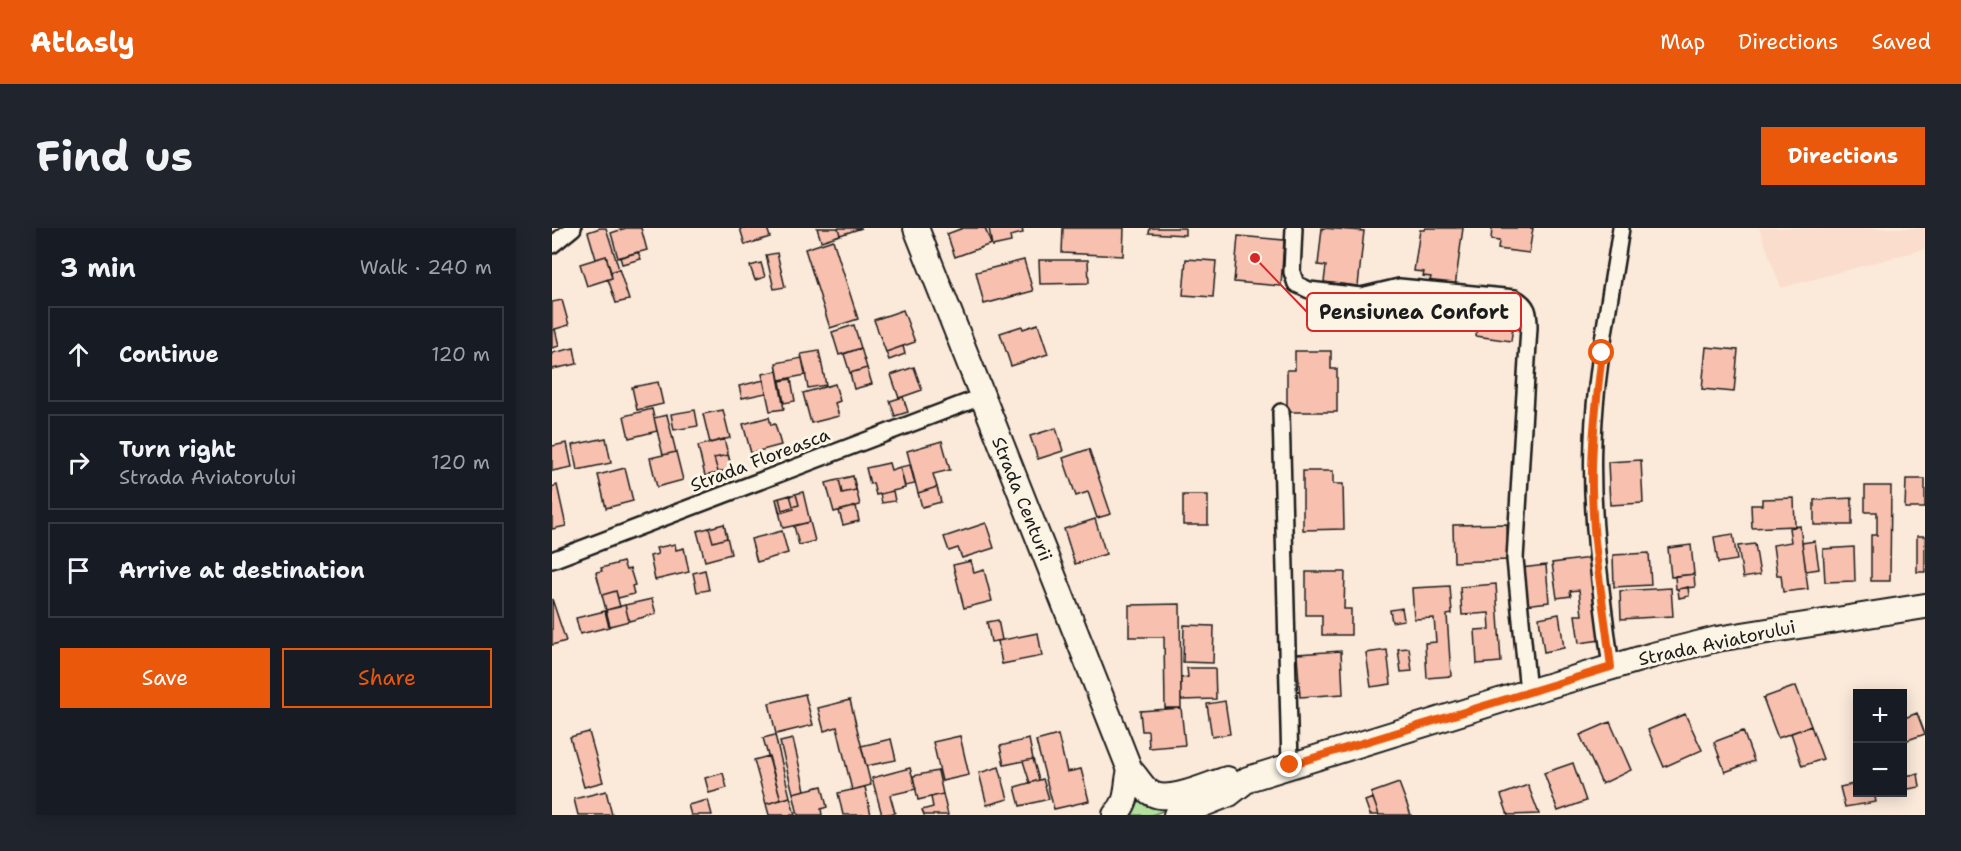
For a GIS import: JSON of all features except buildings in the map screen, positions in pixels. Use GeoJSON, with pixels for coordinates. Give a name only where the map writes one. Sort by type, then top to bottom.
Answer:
{"type":"FeatureCollection","features":[{"type":"Feature","properties":{"kind":"main road","name":"Strada Centurii"},"geometry":{"type":"LineString","coordinates":[[915,228],[1130,770],[1145,789],[1154,795],[1165,797],[1227,779],[1248,779]]}},
{"type":"Feature","properties":{"kind":"main road","name":"Strada Aviatorului"},"geometry":{"type":"LineString","coordinates":[[1176,815],[1228,794],[1248,779],[1611,667],[1717,639],[1925,606]]}},
{"type":"Feature","properties":{"kind":"main road"},"geometry":{"type":"LineString","coordinates":[[1115,815],[1123,807],[1127,795],[1130,770]]}},
{"type":"Feature","properties":{"kind":"street"},"geometry":{"type":"LineString","coordinates":[[552,245],[573,228]]}},
{"type":"Feature","properties":{"kind":"street"},"geometry":{"type":"LineString","coordinates":[[1294,228],[1292,272],[1296,284],[1309,290],[1361,296],[1400,287],[1515,298],[1524,303],[1529,315],[1529,327],[1515,559],[1519,622],[1528,692]]}},
{"type":"Feature","properties":{"kind":"street"},"geometry":{"type":"LineString","coordinates":[[1611,667],[1592,492],[1593,438],[1602,353],[1622,228]]}},
{"type":"Feature","properties":{"kind":"street","name":"Strada Floreasca"},"geometry":{"type":"LineString","coordinates":[[552,560],[981,397]]}},
{"type":"Feature","properties":{"kind":"street"},"geometry":{"type":"LineString","coordinates":[[1281,412],[1290,765]]}},
{"type":"Feature","properties":{"kind":"shaded area"},"geometry":{"type":"Polygon","coordinates":[[[1759,228],[1925,228],[1925,249],[1781,288],[1759,228]]]}},
{"type":"Feature","properties":{"kind":"green space"},"geometry":{"type":"Polygon","coordinates":[[[1138,793],[1155,807],[1191,800],[1152,815],[1131,815],[1139,801],[1138,793]]]}},
{"type":"Feature","properties":{"kind":"place","name":"Pensiunea Confort"},"geometry":{"type":"Point","coordinates":[1255,258]}},
{"type":"Feature","properties":{"kind":"route"},"geometry":{"type":"LineString","coordinates":[[1290,765],[1611,667],[1592,492],[1593,438],[1602,353]]}}]}
